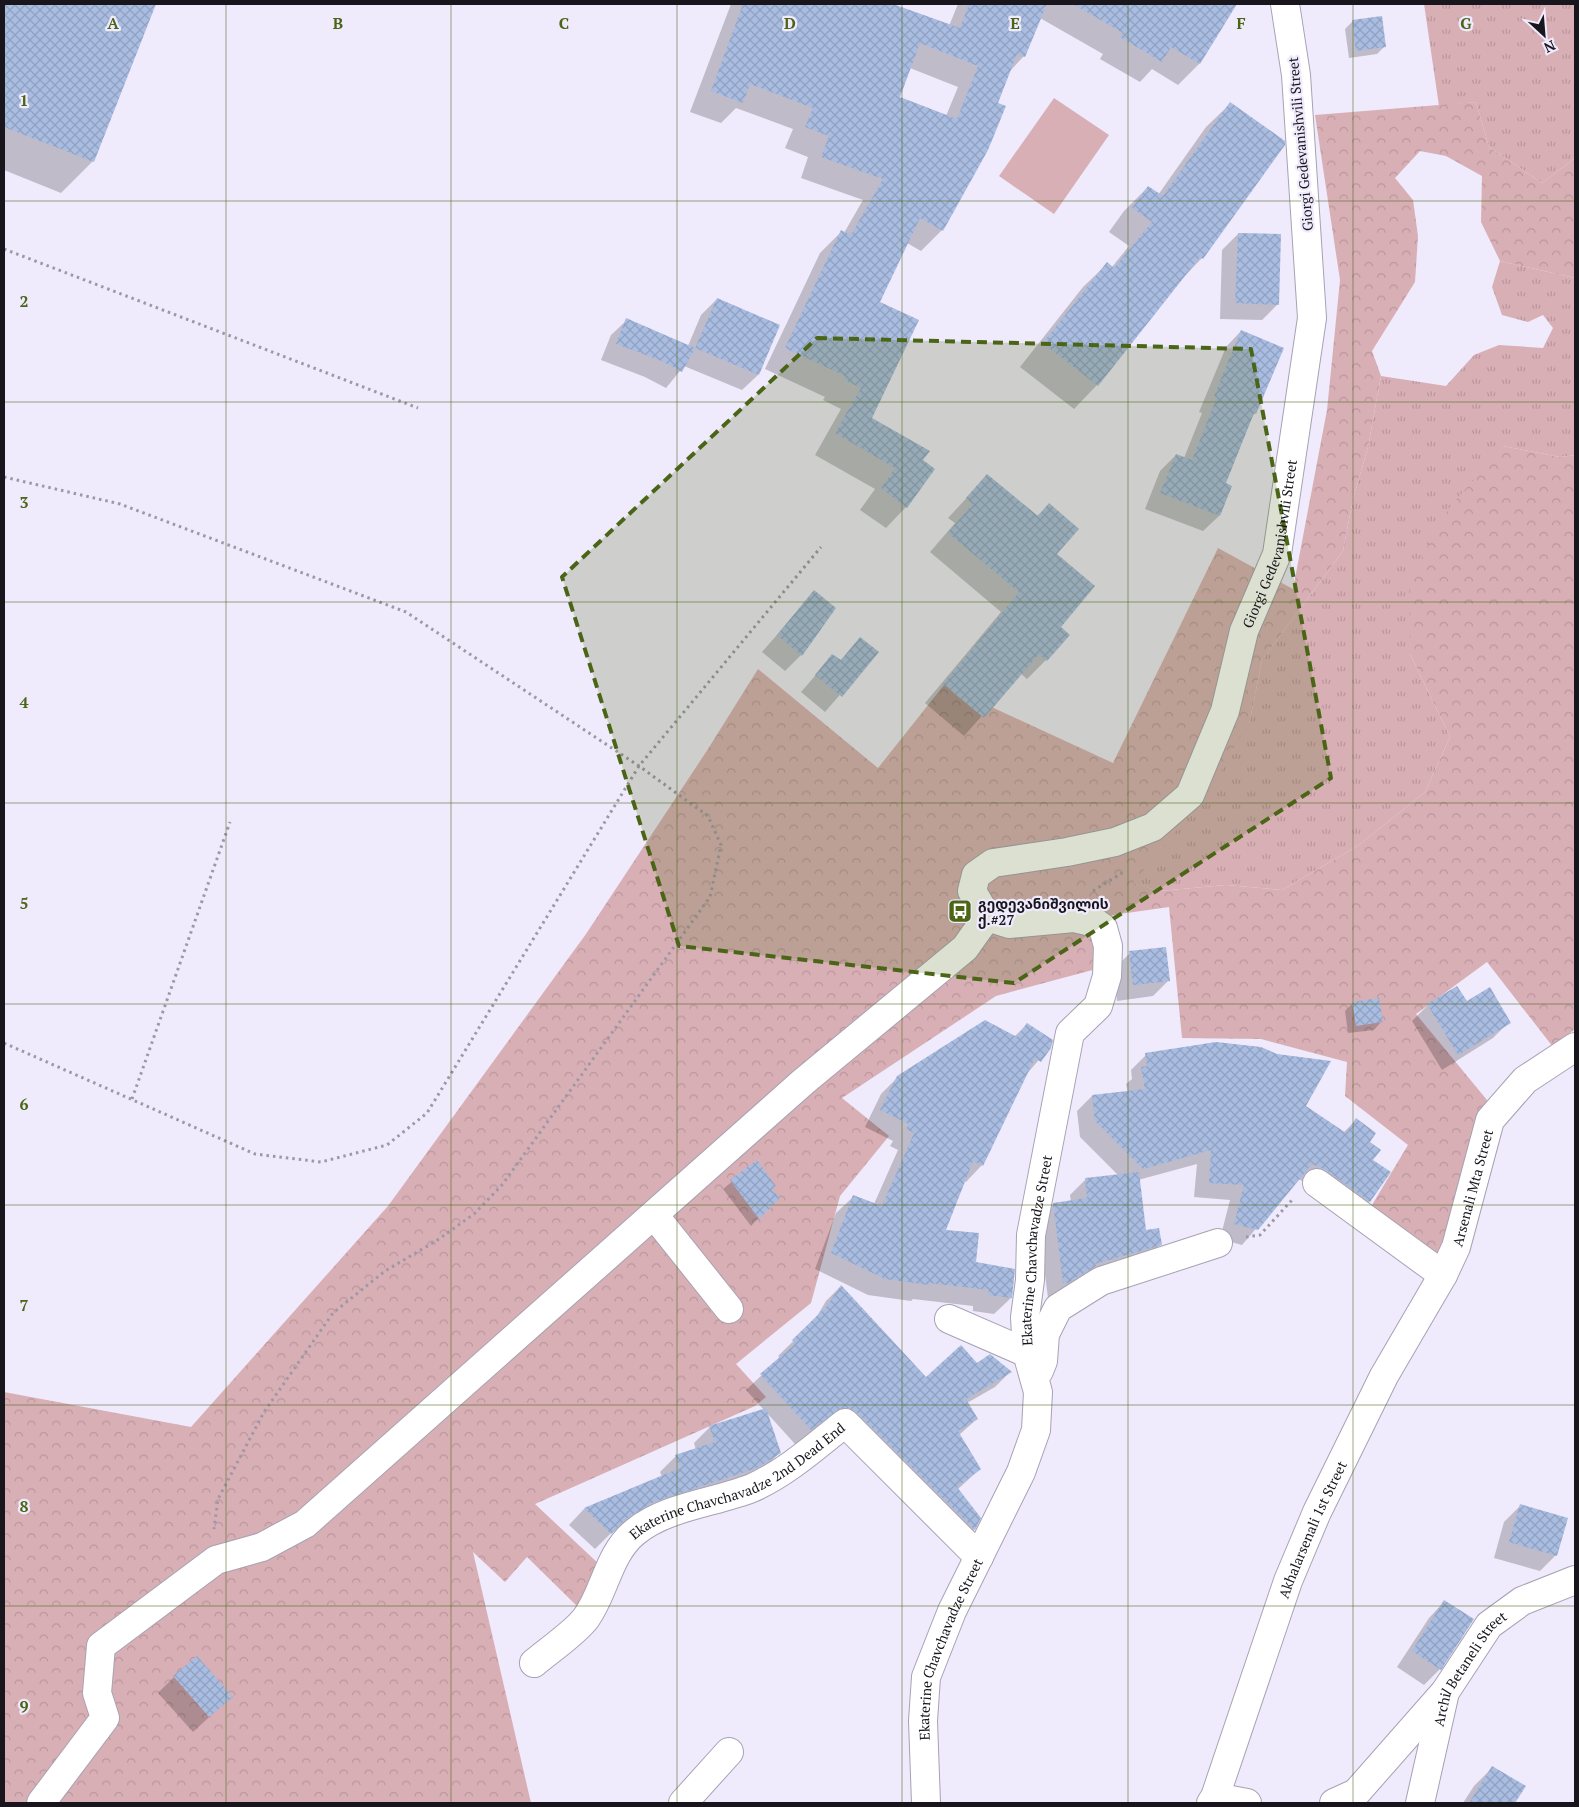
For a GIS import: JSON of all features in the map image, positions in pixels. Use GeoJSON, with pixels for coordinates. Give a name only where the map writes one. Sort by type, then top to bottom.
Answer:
{"type":"FeatureCollection","features":[{"type":"Feature","properties":{"kind":"street","name":"Giorgi Gedevanishvili Street"},"geometry":{"type":"LineString","coordinates":[[987,917],[972,891],[976,875],[993,863],[1067,852],[1115,842],[1153,827],[1190,795],[1225,711],[1244,631],[1277,554],[1312,318],[1296,75],[1285,4]]}},
{"type":"Feature","properties":{"kind":"street"},"geometry":{"type":"LineString","coordinates":[[41,1803],[105,1718],[97,1693],[101,1646],[216,1560],[262,1547],[305,1524],[802,1082],[965,948],[987,917]]}},
{"type":"Feature","properties":{"kind":"street","name":"Ekaterine Chavchavadze Street"},"geometry":{"type":"LineString","coordinates":[[926,1803],[923,1721],[926,1677],[952,1611],[1021,1472],[1036,1430],[1038,1392],[1027,1353],[1025,1317],[1030,1280],[1031,1235],[1070,1033],[1098,1006],[1107,976],[1108,946],[1103,928],[1096,922],[1074,918],[1009,924],[987,917]]}},
{"type":"Feature","properties":{"kind":"street","name":"Arsenali Mta Street"},"geometry":{"type":"LineString","coordinates":[[1443,1275],[1456,1247],[1490,1120],[1525,1080],[1575,1047]]}},
{"type":"Feature","properties":{"kind":"street"},"geometry":{"type":"LineString","coordinates":[[1317,1183],[1443,1275]]}},
{"type":"Feature","properties":{"kind":"street"},"geometry":{"type":"LineString","coordinates":[[654,1215],[728,1308]]}},
{"type":"Feature","properties":{"kind":"street"},"geometry":{"type":"LineString","coordinates":[[1036,1381],[1043,1361],[1045,1334],[1058,1308],[1102,1281],[1218,1243]]}},
{"type":"Feature","properties":{"kind":"street","name":"Akhalarsenali 1st Street"},"geometry":{"type":"LineString","coordinates":[[1247,1803],[1213,1800],[1278,1609],[1317,1512],[1384,1376],[1443,1275]]}},
{"type":"Feature","properties":{"kind":"street"},"geometry":{"type":"LineString","coordinates":[[949,1319],[1027,1353]]}},
{"type":"Feature","properties":{"kind":"street","name":"Ekaterine Chavchavadze 2nd Dead End"},"geometry":{"type":"LineString","coordinates":[[534,1663],[586,1619],[620,1549],[633,1533],[648,1522],[678,1510],[752,1488],[794,1463],[846,1423],[979,1557]]}},
{"type":"Feature","properties":{"kind":"street","name":"Archil Betaneli Street"},"geometry":{"type":"LineString","coordinates":[[1420,1803],[1445,1692],[1489,1625],[1522,1601],[1575,1580]]}},
{"type":"Feature","properties":{"kind":"street"},"geometry":{"type":"LineString","coordinates":[[1334,1803],[1356,1792],[1445,1692]]}},
{"type":"Feature","properties":{"kind":"street"},"geometry":{"type":"LineString","coordinates":[[683,1803],[729,1752]]}},
{"type":"Feature","properties":{"kind":"path"},"geometry":{"type":"LineString","coordinates":[[4,249],[418,408]]}},
{"type":"Feature","properties":{"kind":"path"},"geometry":{"type":"LineString","coordinates":[[4,478],[120,504],[406,612],[640,766],[708,816],[721,845],[710,897],[502,1185],[474,1214],[436,1241],[385,1271],[333,1313],[264,1412],[218,1499],[214,1526],[216,1560]]}},
{"type":"Feature","properties":{"kind":"path"},"geometry":{"type":"LineString","coordinates":[[4,1043],[255,1154],[322,1162],[386,1145],[426,1113],[640,766],[821,547]]}},
{"type":"Feature","properties":{"kind":"path"},"geometry":{"type":"LineString","coordinates":[[132,1099],[230,822]]}},
{"type":"Feature","properties":{"kind":"path"},"geometry":{"type":"LineString","coordinates":[[1087,895],[1128,870]]}},
{"type":"Feature","properties":{"kind":"path"},"geometry":{"type":"LineString","coordinates":[[1218,1243],[1260,1234],[1301,1190],[1317,1183]]}},
{"type":"Feature","properties":{"kind":"highlighted area"},"geometry":{"type":"Polygon","coordinates":[[[817,338],[1251,349],[1331,778],[1014,983],[679,946],[562,577],[817,338]]]}},
{"type":"Feature","properties":{"kind":"green space"},"geometry":{"type":"Polygon","coordinates":[[[1424,4],[1575,4],[1575,158],[1542,183],[1489,147],[1476,102],[1439,106],[1424,4]]]}},
{"type":"Feature","properties":{"kind":"green space"},"geometry":{"type":"Polygon","coordinates":[[[1054,98],[1109,135],[1054,214],[999,176],[1054,98]]]}},
{"type":"Feature","properties":{"kind":"green space"},"geometry":{"type":"Polygon","coordinates":[[[1476,102],[1489,147],[1542,183],[1575,158],[1575,278],[1500,261],[1481,222],[1482,176],[1446,156],[1420,151],[1395,178],[1413,200],[1418,236],[1415,282],[1372,351],[1381,376],[1368,447],[1353,499],[1343,551],[1262,660],[1250,720],[1210,790],[1133,883],[1159,891],[1226,885],[1282,890],[1359,845],[1425,792],[1450,737],[1410,654],[1409,580],[1449,508],[1503,446],[1560,457],[1575,455],[1575,1029],[1553,1047],[1487,962],[1416,1014],[1487,1100],[1452,1225],[1436,1259],[1372,1205],[1408,1145],[1345,1096],[1347,1062],[1261,1039],[1182,1038],[1169,907],[1099,917],[1100,968],[996,996],[842,1098],[889,1136],[840,1196],[811,1303],[736,1364],[766,1397],[755,1406],[535,1504],[600,1565],[580,1609],[527,1557],[505,1582],[473,1552],[531,1803],[4,1803],[4,1392],[191,1427],[388,1206],[586,934],[708,749],[758,669],[878,768],[944,685],[1113,763],[1218,548],[1293,589],[1327,410],[1340,280],[1315,115],[1476,102]]]}},
{"type":"Feature","properties":{"kind":"green space"},"geometry":{"type":"Polygon","coordinates":[[[1500,261],[1575,278],[1575,455],[1560,457],[1503,446],[1410,654],[1450,737],[1425,792],[1359,845],[1282,890],[1226,885],[1159,891],[1132,883],[1169,839],[1250,720],[1262,660],[1343,551],[1353,499],[1368,447],[1381,376],[1446,386],[1474,355],[1499,345],[1543,348],[1553,328],[1543,315],[1528,322],[1502,315],[1492,287],[1500,261]]]}},
{"type":"Feature","properties":{"kind":"building"},"geometry":{"type":"Polygon","coordinates":[[[4,4],[156,4],[94,162],[4,127],[4,4]]]}},
{"type":"Feature","properties":{"kind":"building"},"geometry":{"type":"Polygon","coordinates":[[[743,4],[893,4],[960,28],[969,4],[1047,4],[1025,57],[1017,54],[998,103],[1006,106],[988,150],[943,231],[920,218],[880,302],[919,320],[872,418],[930,451],[923,460],[935,469],[907,508],[881,488],[895,468],[835,433],[861,388],[843,379],[845,376],[785,348],[841,230],[851,235],[883,179],[821,157],[829,136],[805,127],[813,108],[750,84],[743,103],[711,91],[743,4]],[[920,43],[900,97],[957,119],[978,66],[920,43]]]}},
{"type":"Feature","properties":{"kind":"building"},"geometry":{"type":"Polygon","coordinates":[[[1073,4],[1237,4],[1200,64],[1171,47],[1162,62],[1120,37],[1123,33],[1073,4]]]}},
{"type":"Feature","properties":{"kind":"building"},"geometry":{"type":"Polygon","coordinates":[[[1382,16],[1386,47],[1356,51],[1352,20],[1382,16]]]}},
{"type":"Feature","properties":{"kind":"building"},"geometry":{"type":"Polygon","coordinates":[[[1230,102],[1285,141],[1285,145],[1203,259],[1200,257],[1098,386],[1043,343],[1107,262],[1114,268],[1152,222],[1132,208],[1148,186],[1163,196],[1230,102]]]}},
{"type":"Feature","properties":{"kind":"building"},"geometry":{"type":"Polygon","coordinates":[[[1238,233],[1281,234],[1279,305],[1235,303],[1238,233]]]}},
{"type":"Feature","properties":{"kind":"building"},"geometry":{"type":"Polygon","coordinates":[[[717,298],[780,325],[759,375],[695,348],[717,298]]]}},
{"type":"Feature","properties":{"kind":"building"},"geometry":{"type":"Polygon","coordinates":[[[626,318],[695,348],[682,372],[662,361],[616,344],[626,318]]]}},
{"type":"Feature","properties":{"kind":"building"},"geometry":{"type":"Polygon","coordinates":[[[1241,330],[1284,348],[1256,414],[1254,413],[1226,483],[1232,486],[1220,516],[1160,493],[1176,454],[1192,460],[1217,397],[1214,396],[1241,330]]]}},
{"type":"Feature","properties":{"kind":"building"},"geometry":{"type":"Polygon","coordinates":[[[987,474],[1038,516],[1049,503],[1079,529],[1057,554],[1095,586],[1061,627],[1070,635],[1047,661],[1039,654],[984,718],[943,684],[1019,592],[948,533],[972,504],[966,498],[987,474]]]}},
{"type":"Feature","properties":{"kind":"building"},"geometry":{"type":"Polygon","coordinates":[[[814,590],[836,608],[802,656],[777,635],[814,590]]]}},
{"type":"Feature","properties":{"kind":"building"},"geometry":{"type":"Polygon","coordinates":[[[860,637],[879,652],[842,697],[815,675],[832,654],[841,660],[860,637]]]}},
{"type":"Feature","properties":{"kind":"building"},"geometry":{"type":"Polygon","coordinates":[[[1166,947],[1170,981],[1133,985],[1129,951],[1166,947]]]}},
{"type":"Feature","properties":{"kind":"building"},"geometry":{"type":"Polygon","coordinates":[[[1457,986],[1467,1001],[1490,987],[1511,1023],[1458,1055],[1427,1004],[1457,986]]]}},
{"type":"Feature","properties":{"kind":"building"},"geometry":{"type":"Polygon","coordinates":[[[1379,998],[1383,1022],[1356,1026],[1352,1002],[1379,998]]]}},
{"type":"Feature","properties":{"kind":"building"},"geometry":{"type":"Polygon","coordinates":[[[985,1020],[1017,1037],[1027,1023],[1053,1040],[1051,1048],[1041,1062],[1035,1058],[983,1166],[973,1161],[946,1230],[979,1233],[976,1262],[1015,1269],[1012,1298],[988,1295],[989,1290],[885,1279],[831,1253],[853,1195],[882,1206],[914,1133],[906,1129],[909,1124],[880,1110],[897,1076],[985,1020]]]}},
{"type":"Feature","properties":{"kind":"building"},"geometry":{"type":"Polygon","coordinates":[[[1216,1042],[1261,1047],[1277,1054],[1331,1061],[1306,1106],[1346,1133],[1356,1118],[1376,1133],[1370,1142],[1381,1150],[1373,1160],[1391,1172],[1370,1202],[1326,1170],[1312,1164],[1258,1230],[1234,1224],[1244,1185],[1209,1183],[1211,1150],[1143,1169],[1095,1121],[1092,1095],[1145,1089],[1141,1067],[1147,1066],[1145,1053],[1216,1042]]]}},
{"type":"Feature","properties":{"kind":"building"},"geometry":{"type":"Polygon","coordinates":[[[757,1160],[776,1186],[772,1189],[780,1198],[759,1219],[730,1180],[757,1160]]]}},
{"type":"Feature","properties":{"kind":"building"},"geometry":{"type":"Polygon","coordinates":[[[1139,1172],[1146,1230],[1159,1228],[1162,1245],[1095,1264],[1096,1266],[1068,1283],[1063,1283],[1053,1203],[1087,1198],[1085,1178],[1139,1172]]]}},
{"type":"Feature","properties":{"kind":"building"},"geometry":{"type":"Polygon","coordinates":[[[841,1285],[926,1377],[961,1345],[977,1363],[990,1354],[1012,1372],[966,1399],[978,1419],[958,1431],[981,1469],[957,1487],[981,1518],[975,1530],[856,1412],[849,1408],[842,1408],[811,1430],[760,1374],[795,1344],[792,1340],[827,1306],[841,1285]]]}},
{"type":"Feature","properties":{"kind":"building"},"geometry":{"type":"Polygon","coordinates":[[[766,1408],[781,1453],[757,1468],[654,1502],[626,1519],[611,1534],[584,1508],[680,1468],[675,1455],[715,1442],[709,1426],[766,1408]]]}},
{"type":"Feature","properties":{"kind":"building"},"geometry":{"type":"Polygon","coordinates":[[[1520,1504],[1568,1518],[1557,1556],[1509,1542],[1520,1504]]]}},
{"type":"Feature","properties":{"kind":"building"},"geometry":{"type":"Polygon","coordinates":[[[1444,1600],[1474,1619],[1441,1670],[1412,1651],[1444,1600]]]}},
{"type":"Feature","properties":{"kind":"building"},"geometry":{"type":"Polygon","coordinates":[[[197,1656],[233,1697],[209,1717],[173,1676],[197,1656]]]}},
{"type":"Feature","properties":{"kind":"building"},"geometry":{"type":"Polygon","coordinates":[[[1492,1766],[1526,1786],[1515,1803],[1469,1803],[1492,1766]]]}},
{"type":"Feature","properties":{"kind":"place","name":"გედევანიშვილის ქ.#27"},"geometry":{"type":"Point","coordinates":[960,911]}}]}
